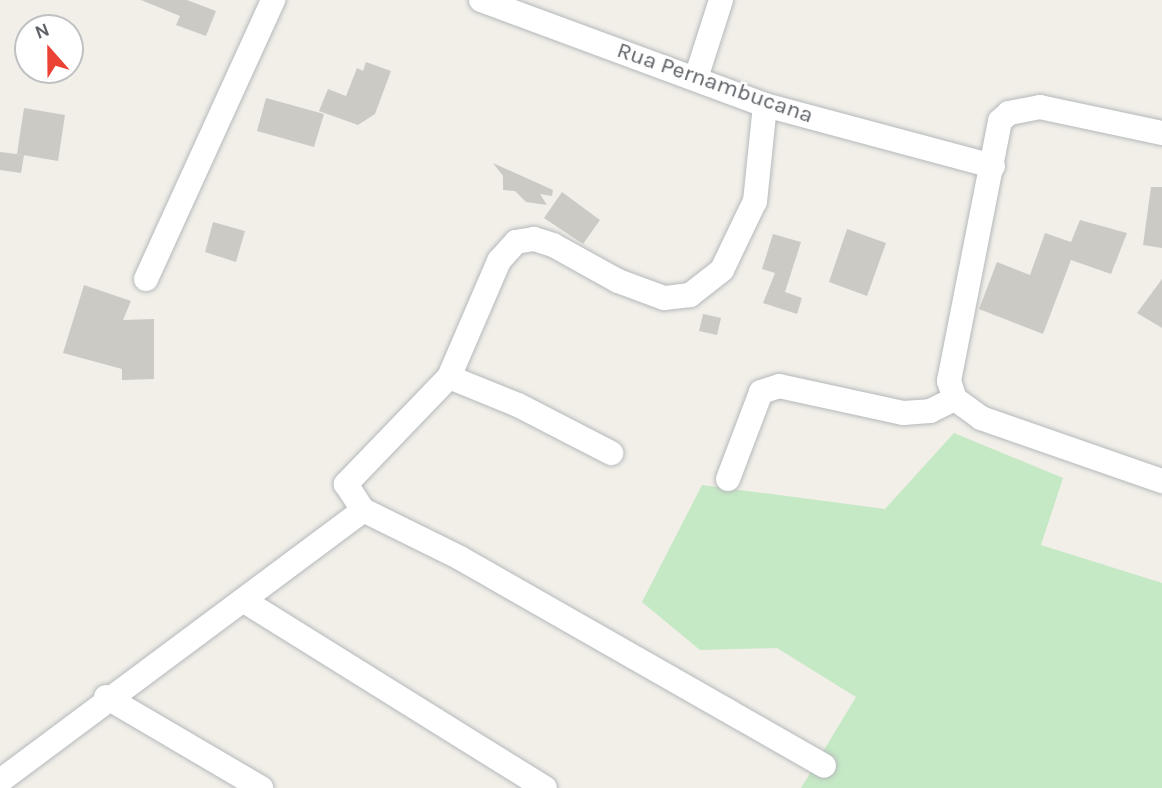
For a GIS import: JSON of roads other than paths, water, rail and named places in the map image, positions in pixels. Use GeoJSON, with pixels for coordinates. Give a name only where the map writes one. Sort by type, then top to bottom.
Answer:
{"type":"FeatureCollection","features":[{"type":"Feature","properties":{"kind":"street"},"geometry":{"type":"LineString","coordinates":[[146,279],[273,0]]}},
{"type":"Feature","properties":{"kind":"street","name":"Rua Pernambucana"},"geometry":{"type":"LineString","coordinates":[[481,0],[765,105],[993,166]]}},
{"type":"Feature","properties":{"kind":"street"},"geometry":{"type":"LineString","coordinates":[[696,78],[721,0]]}},
{"type":"Feature","properties":{"kind":"street"},"geometry":{"type":"LineString","coordinates":[[765,105],[755,201],[722,270],[690,295],[664,298],[618,281],[553,245],[534,239],[516,242],[499,261],[449,377],[346,484],[363,510],[460,558],[824,766]]}},
{"type":"Feature","properties":{"kind":"street"},"geometry":{"type":"LineString","coordinates":[[1162,133],[1040,107],[1009,113],[996,128],[993,166],[959,311],[948,381],[955,399],[981,418],[1162,481]]}},
{"type":"Feature","properties":{"kind":"street"},"geometry":{"type":"LineString","coordinates":[[449,377],[518,405],[611,453]]}},
{"type":"Feature","properties":{"kind":"street"},"geometry":{"type":"LineString","coordinates":[[728,479],[761,392],[779,386],[903,413],[930,411],[955,399]]}},
{"type":"Feature","properties":{"kind":"street"},"geometry":{"type":"LineString","coordinates":[[0,781],[106,698],[246,602],[363,510]]}},
{"type":"Feature","properties":{"kind":"street"},"geometry":{"type":"LineString","coordinates":[[246,602],[545,788]]}},
{"type":"Feature","properties":{"kind":"street"},"geometry":{"type":"LineString","coordinates":[[106,698],[261,788]]}}]}
